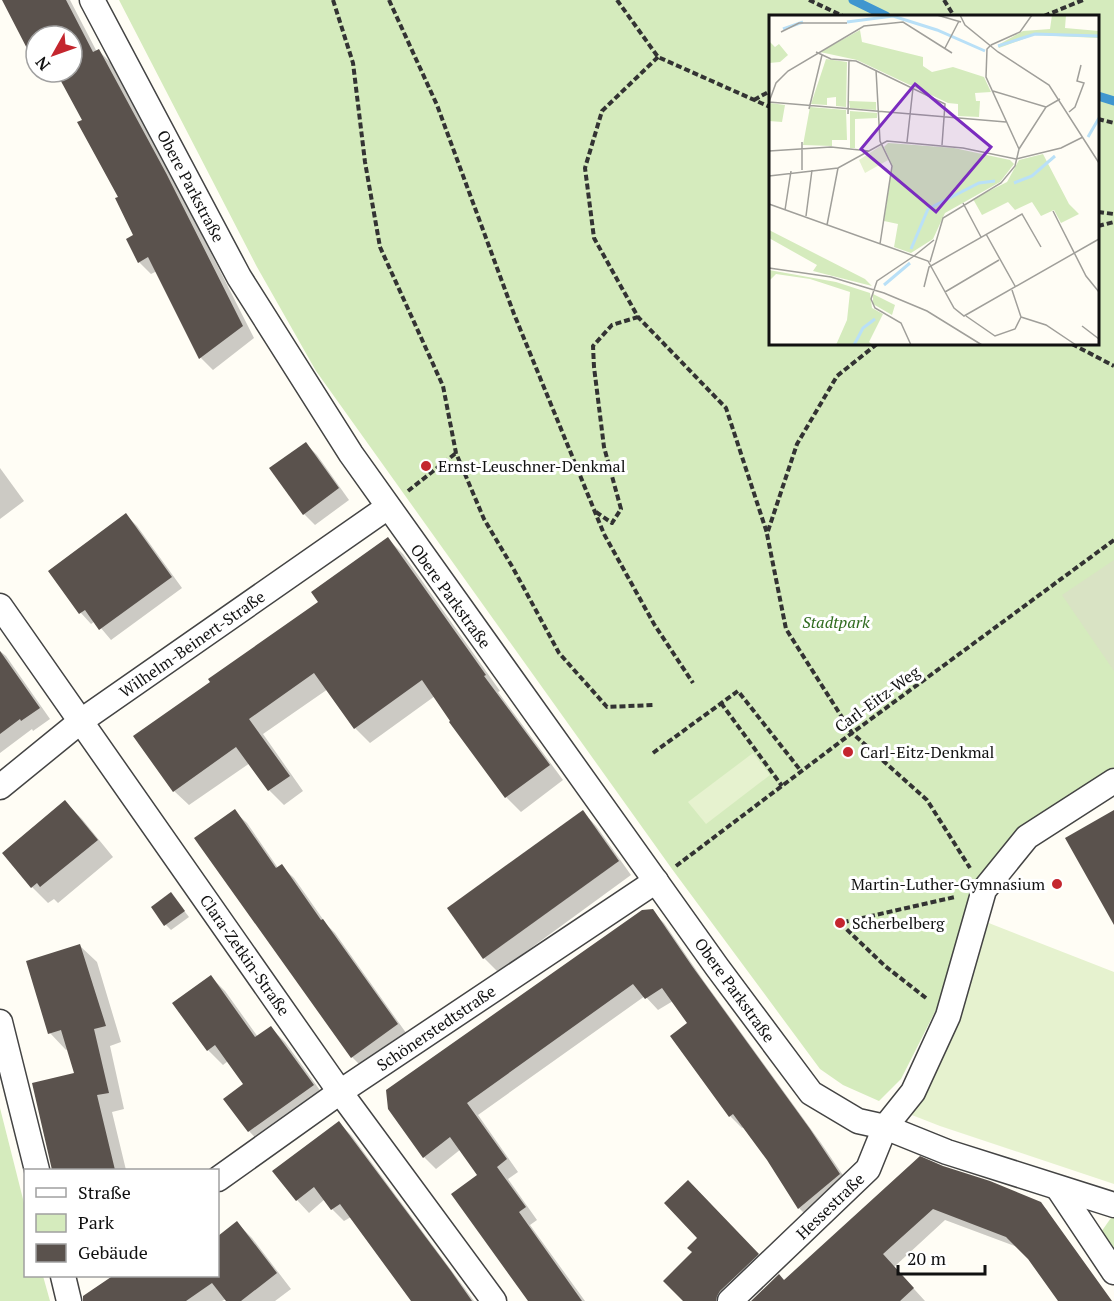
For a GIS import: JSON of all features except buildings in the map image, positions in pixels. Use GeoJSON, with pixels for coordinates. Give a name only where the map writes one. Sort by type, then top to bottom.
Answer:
{"type":"FeatureCollection","features":[{"type":"Feature","properties":{"kind":"street","name":"Obere Parkstraße"},"geometry":{"type":"LineString","coordinates":[[92,0],[239,277],[351,454],[388,507],[717,967],[811,1093],[858,1121],[885,1127]]}},
{"type":"Feature","properties":{"kind":"street","name":"Wilhelm-Beinert-Straße"},"geometry":{"type":"LineString","coordinates":[[0,787],[81,721],[388,507]]}},
{"type":"Feature","properties":{"kind":"street","name":"Clara-Zetkin-Straße"},"geometry":{"type":"LineString","coordinates":[[0,606],[340,1092],[494,1301]]}},
{"type":"Feature","properties":{"kind":"street"},"geometry":{"type":"LineString","coordinates":[[984,890],[1028,837],[1114,781]]}},
{"type":"Feature","properties":{"kind":"street","name":"Schönerstedtstraße"},"geometry":{"type":"LineString","coordinates":[[219,1178],[340,1092],[656,881]]}},
{"type":"Feature","properties":{"kind":"street","name":"Hessestraße"},"geometry":{"type":"LineString","coordinates":[[730,1301],[868,1170],[885,1127],[913,1092],[948,1016],[984,890]]}},
{"type":"Feature","properties":{"kind":"street"},"geometry":{"type":"LineString","coordinates":[[0,1022],[37,1169]]}},
{"type":"Feature","properties":{"kind":"street"},"geometry":{"type":"LineString","coordinates":[[885,1127],[947,1152],[1114,1205]]}},
{"type":"Feature","properties":{"kind":"street"},"geometry":{"type":"LineString","coordinates":[[1058,1188],[1114,1272]]}},
{"type":"Feature","properties":{"kind":"path"},"geometry":{"type":"LineString","coordinates":[[333,0],[352,63],[365,162],[380,247],[443,386],[456,453],[484,519],[559,653],[607,707],[654,705]]}},
{"type":"Feature","properties":{"kind":"path"},"geometry":{"type":"LineString","coordinates":[[389,0],[437,105],[513,314],[604,534],[654,624],[693,683]]}},
{"type":"Feature","properties":{"kind":"path"},"geometry":{"type":"LineString","coordinates":[[617,0],[658,57],[769,106]]}},
{"type":"Feature","properties":{"kind":"path"},"geometry":{"type":"LineString","coordinates":[[809,0],[841,15]]}},
{"type":"Feature","properties":{"kind":"path"},"geometry":{"type":"LineString","coordinates":[[944,0],[953,15]]}},
{"type":"Feature","properties":{"kind":"path"},"geometry":{"type":"LineString","coordinates":[[1046,15],[1083,0]]}},
{"type":"Feature","properties":{"kind":"path"},"geometry":{"type":"LineString","coordinates":[[658,57],[602,111],[585,168],[594,238],[638,317],[726,408],[767,534],[786,629],[852,733],[927,800],[984,890],[840,923],[885,966],[948,1016]]}},
{"type":"Feature","properties":{"kind":"path"},"geometry":{"type":"LineString","coordinates":[[753,100],[769,92]]}},
{"type":"Feature","properties":{"kind":"path"},"geometry":{"type":"LineString","coordinates":[[1099,119],[1114,123]]}},
{"type":"Feature","properties":{"kind":"path"},"geometry":{"type":"LineString","coordinates":[[1099,212],[1114,214]]}},
{"type":"Feature","properties":{"kind":"path"},"geometry":{"type":"LineString","coordinates":[[1099,226],[1114,222]]}},
{"type":"Feature","properties":{"kind":"path"},"geometry":{"type":"LineString","coordinates":[[595,511],[612,523],[621,509],[604,447],[593,346],[612,325],[638,317]]}},
{"type":"Feature","properties":{"kind":"path"},"geometry":{"type":"LineString","coordinates":[[767,534],[797,444],[837,376],[876,345]]}},
{"type":"Feature","properties":{"kind":"path"},"geometry":{"type":"LineString","coordinates":[[1074,345],[1114,366]]}},
{"type":"Feature","properties":{"kind":"path"},"geometry":{"type":"LineString","coordinates":[[388,507],[456,453]]}},
{"type":"Feature","properties":{"kind":"path","name":"Carl-Eitz-Weg"},"geometry":{"type":"LineString","coordinates":[[656,881],[1114,540]]}},
{"type":"Feature","properties":{"kind":"path"},"geometry":{"type":"LineString","coordinates":[[653,753],[738,691],[801,771]]}},
{"type":"Feature","properties":{"kind":"path"},"geometry":{"type":"LineString","coordinates":[[721,703],[782,786]]}},
{"type":"Feature","properties":{"kind":"green space","name":"Stadtpark"},"geometry":{"type":"Polygon","coordinates":[[[119,0],[1114,0],[1114,767],[1025,833],[988,866],[969,914],[945,992],[901,1079],[879,1101],[843,1085],[820,1069],[672,869],[316,371],[257,267],[119,0]]]}},
{"type":"Feature","properties":{"kind":"green space"},"geometry":{"type":"Polygon","coordinates":[[[1114,560],[1114,671],[1062,595],[1114,560]]]}},
{"type":"Feature","properties":{"kind":"green space"},"geometry":{"type":"Polygon","coordinates":[[[753,753],[770,775],[706,824],[688,802],[753,753]]]}},
{"type":"Feature","properties":{"kind":"green space"},"geometry":{"type":"Polygon","coordinates":[[[976,918],[1114,972],[1114,1184],[899,1110],[976,918]]]}},
{"type":"Feature","properties":{"kind":"green space"},"geometry":{"type":"Polygon","coordinates":[[[0,1108],[24,1203],[24,1277],[43,1277],[50,1301],[0,1301],[0,1108]]]}},
{"type":"Feature","properties":{"kind":"green space"},"geometry":{"type":"Polygon","coordinates":[[[1114,1215],[1114,1255],[1099,1235],[1114,1215]]]}},
{"type":"Feature","properties":{"kind":"waterway"},"geometry":{"type":"LineString","coordinates":[[853,0],[884,15]]}},
{"type":"Feature","properties":{"kind":"waterway"},"geometry":{"type":"LineString","coordinates":[[1099,96],[1114,101]]}},
{"type":"Feature","properties":{"kind":"place","name":"Ernst-Leuschner-Denkmal"},"geometry":{"type":"Point","coordinates":[426,466]}},
{"type":"Feature","properties":{"kind":"place","name":"Carl-Eitz-Denkmal"},"geometry":{"type":"Point","coordinates":[848,752]}},
{"type":"Feature","properties":{"kind":"place","name":"Martin-Luther-Gymnasium"},"geometry":{"type":"Point","coordinates":[1057,884]}},
{"type":"Feature","properties":{"kind":"place","name":"Scherbelberg"},"geometry":{"type":"Point","coordinates":[840,923]}}]}
